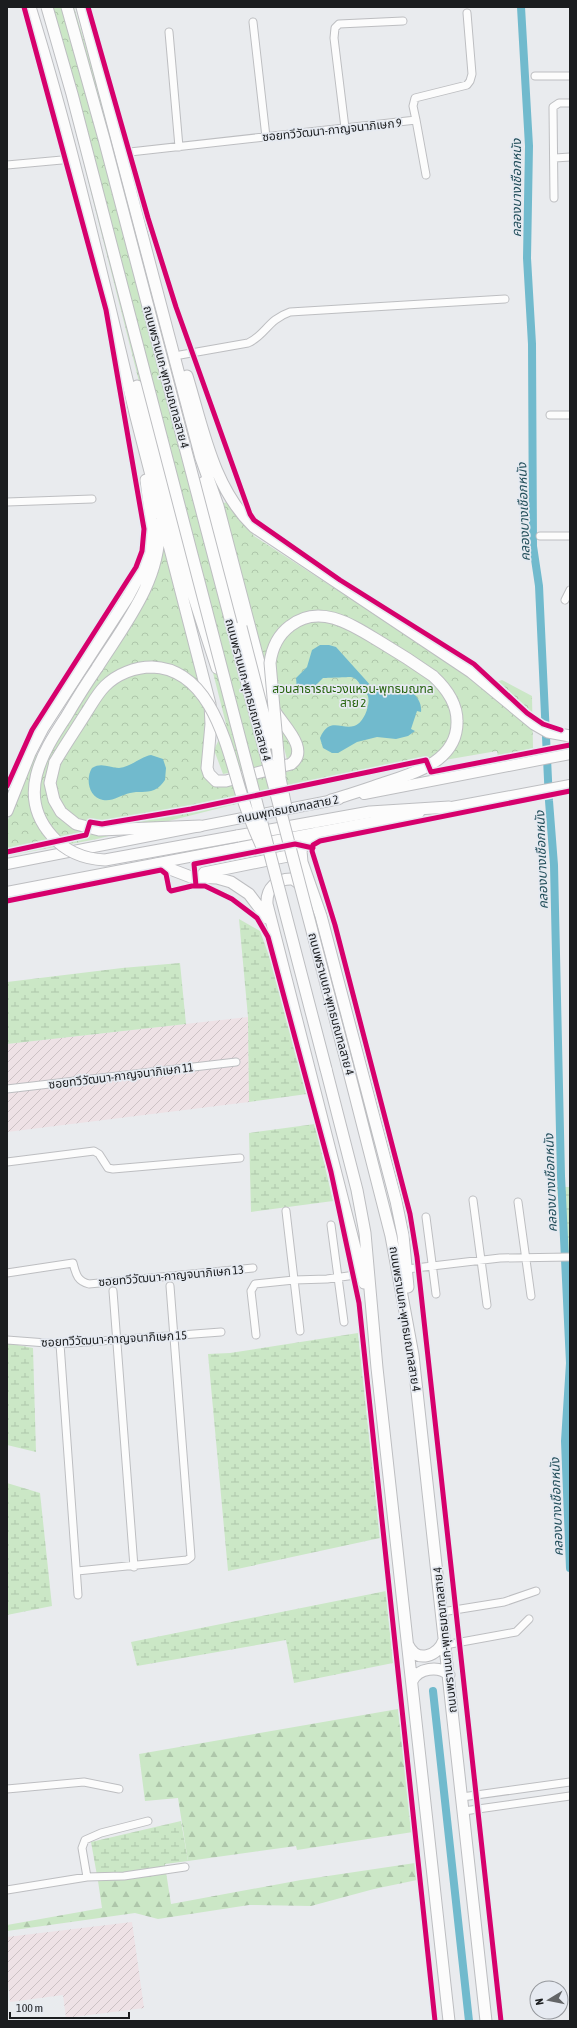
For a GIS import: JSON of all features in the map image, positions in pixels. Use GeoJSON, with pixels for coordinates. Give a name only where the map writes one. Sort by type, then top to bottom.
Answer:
{"type":"FeatureCollection","features":[{"type":"Feature","properties":{"kind":"main road"},"geometry":{"type":"LineString","coordinates":[[7,811],[30,753],[43,728],[141,575],[148,557],[151,537],[151,517],[136,417],[112,309],[73,159],[30,7]]}},
{"type":"Feature","properties":{"kind":"main road","name":"ถนนพรานนก-พุทธมณฑลสาย 4"},"geometry":{"type":"LineString","coordinates":[[47,7],[72,94],[326,1069],[360,1206],[368,1261],[373,1323],[449,2021]]}},
{"type":"Feature","properties":{"kind":"main road","name":"ถนนพรานนก-พุทธมณฑลสาย 4"},"geometry":{"type":"LineString","coordinates":[[67,7],[108,154],[391,1236],[413,1355],[486,2021]]}},
{"type":"Feature","properties":{"kind":"main road"},"geometry":{"type":"LineString","coordinates":[[82,7],[201,458],[218,506],[267,693],[276,713],[296,746],[297,755],[291,764],[221,782],[216,781],[209,774],[206,761],[211,724],[210,704],[130,363],[112,309]]}},
{"type":"Feature","properties":{"kind":"main road"},"geometry":{"type":"LineString","coordinates":[[156,289],[180,355],[218,474],[233,503],[246,520],[268,537],[471,672],[522,715],[539,727],[565,736]]}},
{"type":"Feature","properties":{"kind":"main road"},"geometry":{"type":"LineString","coordinates":[[136,417],[195,605],[230,704]]}},
{"type":"Feature","properties":{"kind":"main road"},"geometry":{"type":"LineString","coordinates":[[201,458],[206,494],[280,776]]}},
{"type":"Feature","properties":{"kind":"main road"},"geometry":{"type":"LineString","coordinates":[[161,495],[159,538],[153,573],[134,609],[48,744],[36,776],[35,805],[43,824],[50,834],[66,848],[78,855],[88,859],[105,860],[370,812],[449,807]]}},
{"type":"Feature","properties":{"kind":"main road"},"geometry":{"type":"LineString","coordinates":[[288,842],[286,815],[280,776],[270,663],[273,650],[278,639],[294,622],[310,616],[319,615],[344,621],[407,658],[433,676],[446,690],[455,708],[457,718],[455,736],[445,754],[428,766],[418,771],[331,800]]}},
{"type":"Feature","properties":{"kind":"main road"},"geometry":{"type":"LineString","coordinates":[[200,826],[99,830],[76,824],[61,812],[54,800],[50,783],[55,762],[100,692],[111,681],[125,673],[149,667],[168,669],[182,675],[198,691],[220,726],[248,814],[274,871]]}},
{"type":"Feature","properties":{"kind":"main road","name":"ถนนพุทธมณฑลสาย 2"},"geometry":{"type":"LineString","coordinates":[[7,864],[570,754]]}},
{"type":"Feature","properties":{"kind":"main road"},"geometry":{"type":"LineString","coordinates":[[7,892],[523,792],[570,785]]}},
{"type":"Feature","properties":{"kind":"main road"},"geometry":{"type":"LineString","coordinates":[[191,876],[288,856],[301,848],[305,842],[317,833]]}},
{"type":"Feature","properties":{"kind":"main road"},"geometry":{"type":"LineString","coordinates":[[301,848],[302,862],[316,903],[395,1195],[403,1235],[407,1269],[413,1355]]}},
{"type":"Feature","properties":{"kind":"main road"},"geometry":{"type":"LineString","coordinates":[[157,864],[191,876],[217,878],[231,882],[243,889],[254,899],[265,914],[277,943]]}},
{"type":"Feature","properties":{"kind":"main road"},"geometry":{"type":"LineString","coordinates":[[316,903],[306,889],[295,880],[283,880],[273,885],[268,893],[267,900],[362,1274],[373,1323]]}},
{"type":"Feature","properties":{"kind":"main road"},"geometry":{"type":"LineString","coordinates":[[408,1644],[413,1653],[423,1657],[434,1653],[445,1642]]}},
{"type":"Feature","properties":{"kind":"main road"},"geometry":{"type":"LineString","coordinates":[[412,1681],[417,1674],[429,1670],[439,1670],[449,1675]]}},
{"type":"Feature","properties":{"kind":"street","name":"ซอยทวีวัฒนา-กาญจนาภิเษก 9"},"geometry":{"type":"LineString","coordinates":[[121,153],[416,120],[413,106],[415,98],[467,85],[470,81],[472,74],[467,13]]}},
{"type":"Feature","properties":{"kind":"street"},"geometry":{"type":"LineString","coordinates":[[345,128],[334,38],[335,28],[338,24],[403,21]]}},
{"type":"Feature","properties":{"kind":"street"},"geometry":{"type":"LineString","coordinates":[[253,22],[266,137]]}},
{"type":"Feature","properties":{"kind":"street"},"geometry":{"type":"LineString","coordinates":[[169,32],[179,147]]}},
{"type":"Feature","properties":{"kind":"street"},"geometry":{"type":"LineString","coordinates":[[535,76],[570,76]]}},
{"type":"Feature","properties":{"kind":"street"},"geometry":{"type":"LineString","coordinates":[[554,198],[553,107],[559,103],[570,103]]}},
{"type":"Feature","properties":{"kind":"street"},"geometry":{"type":"LineString","coordinates":[[416,120],[426,175]]}},
{"type":"Feature","properties":{"kind":"street"},"geometry":{"type":"LineString","coordinates":[[554,158],[570,158]]}},
{"type":"Feature","properties":{"kind":"street"},"geometry":{"type":"LineString","coordinates":[[7,165],[73,159]]}},
{"type":"Feature","properties":{"kind":"street"},"geometry":{"type":"LineString","coordinates":[[180,355],[248,343],[255,340],[274,319],[290,312],[504,299]]}},
{"type":"Feature","properties":{"kind":"street"},"geometry":{"type":"LineString","coordinates":[[550,415],[570,415]]}},
{"type":"Feature","properties":{"kind":"street"},"geometry":{"type":"LineString","coordinates":[[7,502],[92,499]]}},
{"type":"Feature","properties":{"kind":"street"},"geometry":{"type":"LineString","coordinates":[[540,536],[570,536]]}},
{"type":"Feature","properties":{"kind":"street"},"geometry":{"type":"LineString","coordinates":[[566,600],[570,590]]}},
{"type":"Feature","properties":{"kind":"street","name":"ซอยทวีวัฒนา-กาญจนาภิเษก 11"},"geometry":{"type":"LineString","coordinates":[[7,1089],[236,1062]]}},
{"type":"Feature","properties":{"kind":"street"},"geometry":{"type":"LineString","coordinates":[[7,1162],[94,1151],[99,1154],[108,1168],[113,1169],[240,1158]]}},
{"type":"Feature","properties":{"kind":"street"},"geometry":{"type":"LineString","coordinates":[[473,1200],[487,1305]]}},
{"type":"Feature","properties":{"kind":"street"},"geometry":{"type":"LineString","coordinates":[[518,1202],[531,1296]]}},
{"type":"Feature","properties":{"kind":"street"},"geometry":{"type":"LineString","coordinates":[[286,1211],[300,1330]]}},
{"type":"Feature","properties":{"kind":"street"},"geometry":{"type":"LineString","coordinates":[[426,1217],[436,1294]]}},
{"type":"Feature","properties":{"kind":"street"},"geometry":{"type":"LineString","coordinates":[[331,1225],[344,1322]]}},
{"type":"Feature","properties":{"kind":"street"},"geometry":{"type":"LineString","coordinates":[[407,1269],[481,1259],[526,1256],[549,1258],[568,1257]]}},
{"type":"Feature","properties":{"kind":"street","name":"ซอยทวีวัฒนา-กาญจนาภิเษก 13"},"geometry":{"type":"LineString","coordinates":[[7,1273],[73,1262],[77,1278],[82,1282],[89,1284],[253,1268]]}},
{"type":"Feature","properties":{"kind":"street"},"geometry":{"type":"LineString","coordinates":[[256,1335],[252,1287],[259,1283],[338,1278],[362,1274]]}},
{"type":"Feature","properties":{"kind":"street"},"geometry":{"type":"LineString","coordinates":[[77,1571],[134,1567],[187,1560],[191,1556],[170,1286]]}},
{"type":"Feature","properties":{"kind":"street"},"geometry":{"type":"LineString","coordinates":[[113,1291],[134,1567]]}},
{"type":"Feature","properties":{"kind":"street","name":"ซอยทวีวัฒนา-กาญจนาภิเษก 15"},"geometry":{"type":"LineString","coordinates":[[7,1340],[60,1344],[221,1332]]}},
{"type":"Feature","properties":{"kind":"street"},"geometry":{"type":"LineString","coordinates":[[60,1344],[78,1595]]}},
{"type":"Feature","properties":{"kind":"street"},"geometry":{"type":"LineString","coordinates":[[442,1612],[504,1602],[536,1591]]}},
{"type":"Feature","properties":{"kind":"street"},"geometry":{"type":"LineString","coordinates":[[445,1642],[516,1632],[529,1619]]}},
{"type":"Feature","properties":{"kind":"street"},"geometry":{"type":"LineString","coordinates":[[7,1789],[84,1782],[120,1789]]}},
{"type":"Feature","properties":{"kind":"street"},"geometry":{"type":"LineString","coordinates":[[462,1797],[570,1782]]}},
{"type":"Feature","properties":{"kind":"street"},"geometry":{"type":"LineString","coordinates":[[464,1811],[570,1796]]}},
{"type":"Feature","properties":{"kind":"street"},"geometry":{"type":"LineString","coordinates":[[87,1877],[82,1848],[85,1840],[101,1833],[148,1821]]}},
{"type":"Feature","properties":{"kind":"street"},"geometry":{"type":"LineString","coordinates":[[7,1890],[87,1877],[124,1876],[185,1867]]}},
{"type":"Feature","properties":{"kind":"shaded area"},"geometry":{"type":"Polygon","coordinates":[[[248,1017],[249,1102],[7,1132],[7,1044],[248,1017]]]}},
{"type":"Feature","properties":{"kind":"shaded area"},"geometry":{"type":"Polygon","coordinates":[[[132,1922],[144,2008],[66,2018],[63,1995],[10,2002],[7,1973],[7,1937],[132,1922]]]}},
{"type":"Feature","properties":{"kind":"green space","name":"สวนสาธารณะวงแหวน-พุทธมณฑล สาย 2"},"geometry":{"type":"Polygon","coordinates":[[[41,7],[74,7],[94,74],[261,716],[272,722],[285,763],[223,774],[214,750],[226,724],[63,82],[41,7]]]}},
{"type":"Feature","properties":{"kind":"green space","name":"สวนสาธารณะวงแหวน-พุทธมณฑล สาย 2"},"geometry":{"type":"Polygon","coordinates":[[[227,502],[254,536],[485,686],[502,680],[532,696],[533,748],[498,757],[497,751],[381,771],[236,804],[97,839],[7,856],[7,822],[36,755],[54,741],[113,650],[156,577],[163,538],[206,697],[203,772],[210,781],[223,787],[290,771],[221,504],[227,502]]]}},
{"type":"Feature","properties":{"kind":"green space"},"geometry":{"type":"Polygon","coordinates":[[[239,919],[260,931],[273,967],[307,1094],[249,1102],[248,1017],[239,919]]]}},
{"type":"Feature","properties":{"kind":"green space"},"geometry":{"type":"Polygon","coordinates":[[[180,963],[186,1024],[7,1044],[7,982],[122,968],[180,963]]]}},
{"type":"Feature","properties":{"kind":"green space"},"geometry":{"type":"Polygon","coordinates":[[[315,1124],[333,1201],[251,1212],[249,1133],[315,1124]]]}},
{"type":"Feature","properties":{"kind":"green space"},"geometry":{"type":"Polygon","coordinates":[[[557,1187],[570,1187],[570,1308],[569,1308],[557,1187]]]}},
{"type":"Feature","properties":{"kind":"green space"},"geometry":{"type":"Polygon","coordinates":[[[358,1333],[380,1538],[228,1571],[208,1354],[230,1353],[358,1333]]]}},
{"type":"Feature","properties":{"kind":"green space"},"geometry":{"type":"Polygon","coordinates":[[[7,1343],[33,1348],[36,1452],[7,1445],[7,1343]]]}},
{"type":"Feature","properties":{"kind":"green space"},"geometry":{"type":"Polygon","coordinates":[[[7,1483],[40,1493],[52,1606],[7,1615],[7,1483]]]}},
{"type":"Feature","properties":{"kind":"green space"},"geometry":{"type":"Polygon","coordinates":[[[386,1591],[393,1663],[294,1683],[286,1640],[137,1666],[131,1642],[386,1591]]]}},
{"type":"Feature","properties":{"kind":"green space"},"geometry":{"type":"Polygon","coordinates":[[[398,1709],[413,1832],[297,1850],[296,1846],[188,1861],[178,1798],[145,1801],[139,1754],[398,1709]]]}},
{"type":"Feature","properties":{"kind":"green space"},"geometry":{"type":"Polygon","coordinates":[[[181,1821],[188,1861],[165,1864],[166,1872],[98,1881],[91,1842],[181,1821]]]}},
{"type":"Feature","properties":{"kind":"green space"},"geometry":{"type":"Polygon","coordinates":[[[415,1863],[417,1880],[374,1889],[311,1906],[249,1905],[158,1919],[135,1913],[7,1931],[7,1925],[102,1908],[98,1881],[166,1872],[171,1904],[301,1880],[415,1863]]]}},
{"type":"Feature","properties":{"kind":"water"},"geometry":{"type":"Polygon","coordinates":[[[320,645],[336,647],[372,687],[391,685],[402,687],[412,693],[419,701],[421,706],[421,712],[417,711],[411,729],[415,731],[408,736],[396,739],[377,737],[357,742],[338,753],[332,753],[323,748],[320,738],[327,727],[336,725],[349,727],[358,724],[364,717],[368,707],[368,698],[367,694],[357,680],[351,677],[323,678],[307,694],[297,689],[296,678],[307,667],[312,650],[320,645]]]}},
{"type":"Feature","properties":{"kind":"water"},"geometry":{"type":"Polygon","coordinates":[[[151,755],[163,759],[166,768],[165,780],[157,788],[154,790],[130,793],[106,800],[98,799],[94,796],[89,782],[92,768],[102,765],[119,768],[151,755]]]}},
{"type":"Feature","properties":{"kind":"waterway","name":"คลองบางเชือกหนัง"},"geometry":{"type":"LineString","coordinates":[[521,7],[529,146],[527,258],[532,344],[533,546],[539,586],[549,801],[554,865],[561,1176],[570,1363],[565,1441],[570,1568]]}},
{"type":"Feature","properties":{"kind":"waterway"},"geometry":{"type":"LineString","coordinates":[[433,1691],[469,2021]]}},
{"type":"Feature","properties":{"kind":"cycle path"},"geometry":{"type":"LineString","coordinates":[[7,786],[32,730],[136,567],[142,551],[144,529],[106,310],[24,7]]}},
{"type":"Feature","properties":{"kind":"cycle path"},"geometry":{"type":"LineString","coordinates":[[88,7],[148,218],[176,307],[250,514],[254,520],[340,580],[474,664],[527,713],[543,724],[561,730]]}},
{"type":"Feature","properties":{"kind":"cycle path"},"geometry":{"type":"LineString","coordinates":[[7,852],[86,835],[90,822],[102,824],[191,809],[426,760],[431,772],[570,745]]}},
{"type":"Feature","properties":{"kind":"cycle path"},"geometry":{"type":"LineString","coordinates":[[501,2021],[417,1257],[410,1214],[335,925],[312,851],[313,845],[320,841],[570,791]]}},
{"type":"Feature","properties":{"kind":"cycle path"},"geometry":{"type":"LineString","coordinates":[[196,886],[194,864],[295,844],[313,848]]}},
{"type":"Feature","properties":{"kind":"cycle path"},"geometry":{"type":"LineString","coordinates":[[7,901],[161,870],[166,874],[169,889],[171,891],[192,886],[205,886],[232,899],[257,918],[268,937],[331,1172],[359,1303],[435,2021]]}}]}
